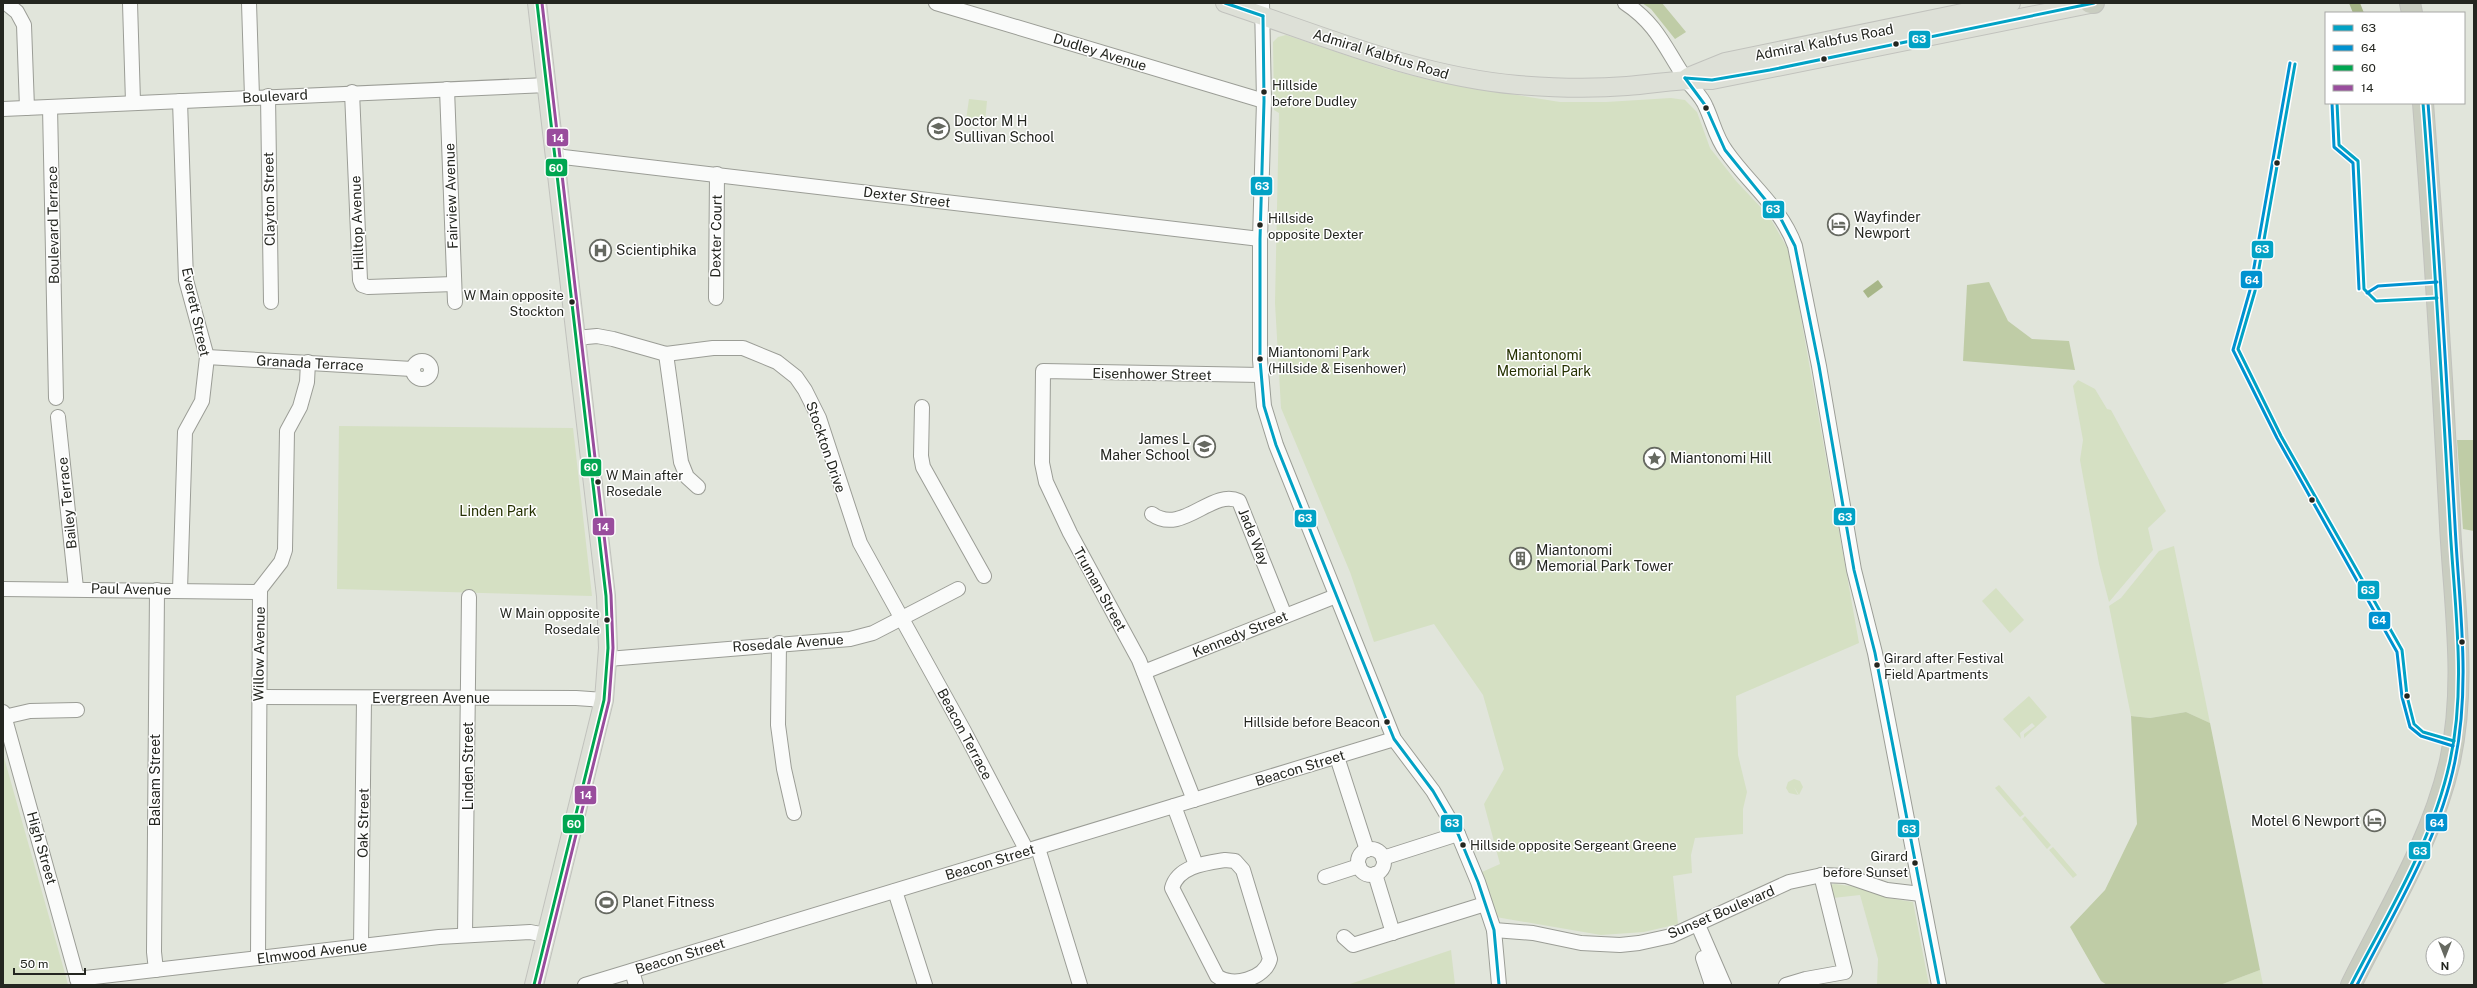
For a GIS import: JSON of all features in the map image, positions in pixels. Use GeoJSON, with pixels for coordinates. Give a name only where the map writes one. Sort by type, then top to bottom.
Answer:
{"type":"FeatureCollection","features":[{"type":"Feature","properties":{"kind":"highway"},"geometry":{"type":"LineString","coordinates":[[2351,985],[2417,855],[2434,816],[2450,761],[2458,711],[2459,636],[2451,535],[2437,277],[2423,104]]}},
{"type":"Feature","properties":{"kind":"main road"},"geometry":{"type":"LineString","coordinates":[[534,985],[604,700],[608,659],[606,596],[537,3]]}},
{"type":"Feature","properties":{"kind":"main road","name":"Admiral Kalbfus Road"},"geometry":{"type":"LineString","coordinates":[[1225,3],[1262,10],[1412,66],[1488,82],[1544,87],[1603,88],[1685,78],[1712,80],[1770,70],[2091,3]]}},
{"type":"Feature","properties":{"kind":"main road","name":"Admiral Kalbfus Road"},"geometry":{"type":"LineString","coordinates":[[1685,78],[1725,62],[2011,3]]}},
{"type":"Feature","properties":{"kind":"street"},"geometry":{"type":"LineString","coordinates":[[6,3],[17,12],[24,25],[27,108]]}},
{"type":"Feature","properties":{"kind":"street"},"geometry":{"type":"LineString","coordinates":[[130,3],[133,102]]}},
{"type":"Feature","properties":{"kind":"street"},"geometry":{"type":"LineString","coordinates":[[249,3],[252,97]]}},
{"type":"Feature","properties":{"kind":"street","name":"Dudley Avenue"},"geometry":{"type":"LineString","coordinates":[[936,3],[1264,101]]}},
{"type":"Feature","properties":{"kind":"street"},"geometry":{"type":"LineString","coordinates":[[1625,3],[1648,21],[1659,33],[1685,78],[1706,106],[1719,140],[1726,152],[1776,209],[1790,232],[1795,246],[1819,366],[1835,468],[1858,593],[1875,652],[1939,985]]}},
{"type":"Feature","properties":{"kind":"street"},"geometry":{"type":"LineString","coordinates":[[1262,10],[1264,101],[1260,240],[1261,375],[1264,406],[1276,445],[1394,739],[1433,791],[1458,834],[1494,930],[1499,985]]}},
{"type":"Feature","properties":{"kind":"street","name":"Boulevard"},"geometry":{"type":"LineString","coordinates":[[3,110],[133,102],[547,85]]}},
{"type":"Feature","properties":{"kind":"street","name":"Fairview Avenue"},"geometry":{"type":"LineString","coordinates":[[447,89],[455,302]]}},
{"type":"Feature","properties":{"kind":"street","name":"Hilltop Avenue"},"geometry":{"type":"LineString","coordinates":[[352,92],[360,280],[362,285],[368,287],[454,284]]}},
{"type":"Feature","properties":{"kind":"street","name":"Clayton Street"},"geometry":{"type":"LineString","coordinates":[[268,96],[271,302]]}},
{"type":"Feature","properties":{"kind":"street","name":"Everett Street"},"geometry":{"type":"LineString","coordinates":[[180,101],[186,280],[207,357],[202,401],[185,432],[180,590]]}},
{"type":"Feature","properties":{"kind":"street","name":"Boulevard Terrace"},"geometry":{"type":"LineString","coordinates":[[50,107],[56,398]]}},
{"type":"Feature","properties":{"kind":"street","name":"Dexter Street"},"geometry":{"type":"LineString","coordinates":[[555,156],[717,174],[1260,240]]}},
{"type":"Feature","properties":{"kind":"street","name":"Dexter Court"},"geometry":{"type":"LineString","coordinates":[[716,298],[717,174]]}},
{"type":"Feature","properties":{"kind":"street","name":"Stockton Drive"},"geometry":{"type":"LineString","coordinates":[[576,338],[597,336],[613,338],[666,354],[713,348],[743,348],[777,362],[796,377],[805,390],[819,418],[855,530],[901,619]]}},
{"type":"Feature","properties":{"kind":"street"},"geometry":{"type":"LineString","coordinates":[[666,354],[681,462],[687,477],[698,487]]}},
{"type":"Feature","properties":{"kind":"street","name":"Granada Terrace"},"geometry":{"type":"LineString","coordinates":[[207,357],[412,369]]}},
{"type":"Feature","properties":{"kind":"street","name":"Willow Avenue"},"geometry":{"type":"LineString","coordinates":[[258,958],[260,592],[281,562],[285,550],[287,431],[300,407],[307,382],[308,362]]}},
{"type":"Feature","properties":{"kind":"street","name":"Eisenhower Street"},"geometry":{"type":"LineString","coordinates":[[1043,371],[1261,375]]}},
{"type":"Feature","properties":{"kind":"street","name":"Truman Street"},"geometry":{"type":"LineString","coordinates":[[1043,371],[1042,463],[1046,482],[1066,526],[1123,629],[1144,672],[1194,800]]}},
{"type":"Feature","properties":{"kind":"street"},"geometry":{"type":"LineString","coordinates":[[922,407],[921,456],[923,467],[981,572]]}},
{"type":"Feature","properties":{"kind":"street","name":"Bailey Terrace"},"geometry":{"type":"LineString","coordinates":[[58,417],[76,588]]}},
{"type":"Feature","properties":{"kind":"street","name":"Jade Way"},"geometry":{"type":"LineString","coordinates":[[1152,514],[1163,520],[1173,520],[1224,500],[1234,499],[1239,501],[1285,616]]}},
{"type":"Feature","properties":{"kind":"street","name":"Paul Avenue"},"geometry":{"type":"LineString","coordinates":[[3,589],[76,588],[260,592]]}},
{"type":"Feature","properties":{"kind":"street","name":"Rosedale Avenue"},"geometry":{"type":"LineString","coordinates":[[608,659],[779,643],[850,639],[873,633],[958,589]]}},
{"type":"Feature","properties":{"kind":"street","name":"Balsam Street"},"geometry":{"type":"LineString","coordinates":[[156,970],[154,944],[157,590]]}},
{"type":"Feature","properties":{"kind":"street","name":"Kennedy Street"},"geometry":{"type":"LineString","coordinates":[[1144,672],[1336,596]]}},
{"type":"Feature","properties":{"kind":"street","name":"Linden Street"},"geometry":{"type":"LineString","coordinates":[[465,935],[469,597]]}},
{"type":"Feature","properties":{"kind":"street","name":"Beacon Terrace"},"geometry":{"type":"LineString","coordinates":[[901,619],[1033,849],[1080,985]]}},
{"type":"Feature","properties":{"kind":"street"},"geometry":{"type":"LineString","coordinates":[[779,643],[778,725],[784,769],[794,812]]}},
{"type":"Feature","properties":{"kind":"street","name":"Evergreen Avenue"},"geometry":{"type":"LineString","coordinates":[[259,697],[364,699],[576,698],[604,700]]}},
{"type":"Feature","properties":{"kind":"street","name":"Oak Street"},"geometry":{"type":"LineString","coordinates":[[361,946],[364,699]]}},
{"type":"Feature","properties":{"kind":"street"},"geometry":{"type":"LineString","coordinates":[[4,715],[30,711],[77,710]]}},
{"type":"Feature","properties":{"kind":"street","name":"High Street"},"geometry":{"type":"LineString","coordinates":[[4,715],[78,982]]}},
{"type":"Feature","properties":{"kind":"street","name":"Beacon Street"},"geometry":{"type":"LineString","coordinates":[[585,985],[1394,739]]}},
{"type":"Feature","properties":{"kind":"street"},"geometry":{"type":"LineString","coordinates":[[1337,757],[1367,850]]}},
{"type":"Feature","properties":{"kind":"street"},"geometry":{"type":"LineString","coordinates":[[1174,806],[1196,865]]}},
{"type":"Feature","properties":{"kind":"street"},"geometry":{"type":"LineString","coordinates":[[1383,858],[1458,834]]}},
{"type":"Feature","properties":{"kind":"street"},"geometry":{"type":"LineString","coordinates":[[1367,850],[1377,850],[1383,858],[1383,868],[1375,874],[1365,874],[1359,866],[1359,856],[1367,850]]}},
{"type":"Feature","properties":{"kind":"street"},"geometry":{"type":"LineString","coordinates":[[1225,860],[1235,861],[1241,865],[1270,959],[1266,969],[1260,975],[1234,982],[1223,981],[1217,976],[1172,888],[1178,876],[1196,865],[1225,860]]}},
{"type":"Feature","properties":{"kind":"street"},"geometry":{"type":"LineString","coordinates":[[1325,877],[1359,866]]}},
{"type":"Feature","properties":{"kind":"street"},"geometry":{"type":"LineString","coordinates":[[1375,874],[1393,933]]}},
{"type":"Feature","properties":{"kind":"street"},"geometry":{"type":"LineString","coordinates":[[1786,985],[1806,979],[1845,972],[1821,875]]}},
{"type":"Feature","properties":{"kind":"street","name":"Sunset Boulevard"},"geometry":{"type":"LineString","coordinates":[[1494,930],[1534,933],[1581,943],[1620,945],[1671,936],[1789,882],[1821,875],[1846,876],[1887,890],[1922,894]]}},
{"type":"Feature","properties":{"kind":"street"},"geometry":{"type":"LineString","coordinates":[[895,891],[925,985]]}},
{"type":"Feature","properties":{"kind":"street"},"geometry":{"type":"LineString","coordinates":[[1344,937],[1353,945],[1485,904]]}},
{"type":"Feature","properties":{"kind":"street"},"geometry":{"type":"LineString","coordinates":[[1695,926],[1712,985]]}},
{"type":"Feature","properties":{"kind":"street"},"geometry":{"type":"LineString","coordinates":[[1695,926],[1724,985]]}},
{"type":"Feature","properties":{"kind":"street","name":"Elmwood Avenue"},"geometry":{"type":"LineString","coordinates":[[78,982],[156,970],[465,935],[530,932],[546,935]]}},
{"type":"Feature","properties":{"kind":"street"},"geometry":{"type":"LineString","coordinates":[[632,971],[636,985]]}},
{"type":"Feature","properties":{"kind":"green space","name":"Miantonomi Memorial Park"},"geometry":{"type":"Polygon","coordinates":[[[1286,35],[1387,69],[1437,82],[1560,102],[1606,102],[1671,98],[1685,100],[1697,112],[1710,148],[1736,181],[1769,216],[1789,251],[1859,643],[1736,696],[1738,755],[1747,792],[1743,809],[1743,834],[1695,838],[1691,855],[1692,873],[1673,876],[1678,924],[1644,932],[1601,935],[1496,917],[1482,872],[1500,864],[1484,804],[1504,769],[1483,695],[1434,624],[1374,642],[1350,572],[1281,408],[1275,303],[1279,113],[1274,110],[1273,42],[1278,37],[1286,35]]]}},
{"type":"Feature","properties":{"kind":"green space"},"geometry":{"type":"Polygon","coordinates":[[[969,99],[987,101],[985,122],[966,120],[969,99]]]}},
{"type":"Feature","properties":{"kind":"green space"},"geometry":{"type":"Polygon","coordinates":[[[2078,380],[2095,389],[2107,409],[2111,410],[2166,511],[2148,528],[2153,550],[2109,602],[2099,564],[2080,460],[2083,440],[2073,386],[2078,380]]]}},
{"type":"Feature","properties":{"kind":"green space","name":"Linden Park"},"geometry":{"type":"Polygon","coordinates":[[[339,426],[573,428],[592,596],[337,589],[339,426]]]}},
{"type":"Feature","properties":{"kind":"green space"},"geometry":{"type":"Polygon","coordinates":[[[2174,546],[2210,723],[2186,712],[2150,718],[2131,716],[2109,606],[2121,598],[2159,551],[2174,546]]]}},
{"type":"Feature","properties":{"kind":"green space"},"geometry":{"type":"Polygon","coordinates":[[[1996,588],[2024,620],[2010,633],[1982,601],[1996,588]]]}},
{"type":"Feature","properties":{"kind":"green space"},"geometry":{"type":"Polygon","coordinates":[[[2029,696],[2047,717],[2024,738],[2024,734],[2035,726],[2032,723],[2020,733],[2021,739],[2003,719],[2029,696]]]}},
{"type":"Feature","properties":{"kind":"green space"},"geometry":{"type":"Polygon","coordinates":[[[3,754],[66,977],[68,985],[3,985],[3,754]]]}},
{"type":"Feature","properties":{"kind":"green space"},"geometry":{"type":"Polygon","coordinates":[[[1794,779],[1800,781],[1803,787],[1799,795],[1794,787],[1798,795],[1789,793],[1786,788],[1788,782],[1794,779]]]}},
{"type":"Feature","properties":{"kind":"green space"},"geometry":{"type":"Polygon","coordinates":[[[1999,785],[2024,814],[2020,817],[1995,788],[1999,785]]]}},
{"type":"Feature","properties":{"kind":"green space"},"geometry":{"type":"Polygon","coordinates":[[[2025,816],[2051,845],[2047,849],[2022,819],[2025,816]]]}},
{"type":"Feature","properties":{"kind":"green space"},"geometry":{"type":"Polygon","coordinates":[[[2053,847],[2077,875],[2073,878],[2049,850],[2053,847]]]}},
{"type":"Feature","properties":{"kind":"green space"},"geometry":{"type":"Polygon","coordinates":[[[1835,884],[1857,887],[1888,898],[1913,902],[1929,985],[1877,985],[1878,959],[1860,895],[1833,898],[1830,885],[1835,884]]]}},
{"type":"Feature","properties":{"kind":"green space"},"geometry":{"type":"Polygon","coordinates":[[[1451,950],[1455,985],[1347,985],[1451,950]]]}},
{"type":"Feature","properties":{"kind":"green space"},"geometry":{"type":"Polygon","coordinates":[[[2260,970],[2263,985],[2220,985],[2260,970]]]}},
{"type":"Feature","properties":{"kind":"shaded area"},"geometry":{"type":"Polygon","coordinates":[[[1642,3],[1662,3],[1686,32],[1675,39],[1651,9],[1642,3]]]}},
{"type":"Feature","properties":{"kind":"shaded area"},"geometry":{"type":"Polygon","coordinates":[[[2349,3],[2360,3],[2364,12],[2353,12],[2349,3]]]}},
{"type":"Feature","properties":{"kind":"shaded area"},"geometry":{"type":"Polygon","coordinates":[[[1878,280],[1883,287],[1868,298],[1863,291],[1878,280]]]}},
{"type":"Feature","properties":{"kind":"shaded area"},"geometry":{"type":"Polygon","coordinates":[[[1989,282],[2008,321],[2032,339],[2069,341],[2075,370],[1963,361],[1967,285],[1989,282]]]}},
{"type":"Feature","properties":{"kind":"shaded area"},"geometry":{"type":"Polygon","coordinates":[[[2457,440],[2474,440],[2474,531],[2463,529],[2457,440]]]}},
{"type":"Feature","properties":{"kind":"shaded area"},"geometry":{"type":"Polygon","coordinates":[[[2186,712],[2210,723],[2260,970],[2220,985],[2107,985],[2101,981],[2070,927],[2105,890],[2137,824],[2131,716],[2150,718],[2186,712]]]}},
{"type":"Feature","properties":{"kind":"transit line","name":"60"},"geometry":{"type":"LineString","coordinates":[[534,985],[604,700],[608,648],[606,596],[537,3]]}},
{"type":"Feature","properties":{"kind":"transit line","name":"14"},"geometry":{"type":"LineString","coordinates":[[539,985],[609,701],[613,648],[611,595],[542,3]]}},
{"type":"Feature","properties":{"kind":"transit line","name":"63"},"geometry":{"type":"LineString","coordinates":[[1225,3],[1263,16]]}},
{"type":"Feature","properties":{"kind":"transit line","name":"63"},"geometry":{"type":"LineString","coordinates":[[1685,78],[1712,80],[1770,70],[2094,3]]}},
{"type":"Feature","properties":{"kind":"transit line","name":"63"},"geometry":{"type":"LineString","coordinates":[[1263,16],[1264,101],[1260,239],[1260,360],[1264,406],[1276,445],[1394,739],[1433,791],[1458,834],[1478,882],[1494,930],[1499,985]]}},
{"type":"Feature","properties":{"kind":"transit line","name":"64"},"geometry":{"type":"LineString","coordinates":[[2290,63],[2250,290],[2233,350],[2277,438],[2397,652],[2402,697],[2410,727],[2421,736],[2453,746]]}},
{"type":"Feature","properties":{"kind":"transit line","name":"63"},"geometry":{"type":"LineString","coordinates":[[2295,64],[2255,291],[2238,349],[2281,436],[2402,650],[2407,696],[2414,724],[2423,732],[2454,741]]}},
{"type":"Feature","properties":{"kind":"transit line","name":"63"},"geometry":{"type":"LineString","coordinates":[[1685,78],[1705,105],[1725,150],[1781,219],[1795,246],[1819,366],[1854,570],[1875,653],[1939,985]]}},
{"type":"Feature","properties":{"kind":"transit line","name":"64"},"geometry":{"type":"LineString","coordinates":[[2332,104],[2334,147],[2353,163],[2359,289]]}},
{"type":"Feature","properties":{"kind":"transit line","name":"63"},"geometry":{"type":"LineString","coordinates":[[2337,104],[2339,145],[2358,161],[2364,289],[2376,301],[2437,298]]}},
{"type":"Feature","properties":{"kind":"transit line","name":"63"},"geometry":{"type":"LineString","coordinates":[[2351,985],[2408,876],[2433,820],[2450,761],[2458,703],[2458,643],[2423,104]]}},
{"type":"Feature","properties":{"kind":"transit line","name":"64"},"geometry":{"type":"LineString","coordinates":[[2357,985],[2414,876],[2438,820],[2448,791],[2460,732],[2463,673],[2461,614],[2428,104]]}},
{"type":"Feature","properties":{"kind":"transit line","name":"64"},"geometry":{"type":"LineString","coordinates":[[2367,293],[2378,286],[2437,282]]}},
{"type":"Feature","properties":{"kind":"place","name":"Hillside before Dudley"},"geometry":{"type":"Point","coordinates":[1264,92]}},
{"type":"Feature","properties":{"kind":"place","name":"Doctor M H Sullivan School"},"geometry":{"type":"Point","coordinates":[938,129]}},
{"type":"Feature","properties":{"kind":"place","name":"Hillside opposite Dexter"},"geometry":{"type":"Point","coordinates":[1260,225]}},
{"type":"Feature","properties":{"kind":"place","name":"Wayfinder Newport"},"geometry":{"type":"Point","coordinates":[1838,225]}},
{"type":"Feature","properties":{"kind":"place","name":"Scientiphika"},"geometry":{"type":"Point","coordinates":[601,250]}},
{"type":"Feature","properties":{"kind":"place","name":"W Main opposite Stockton"},"geometry":{"type":"Point","coordinates":[572,302]}},
{"type":"Feature","properties":{"kind":"place","name":"Miantonomi Park (Hillside & Eisenhower)"},"geometry":{"type":"Point","coordinates":[1260,359]}},
{"type":"Feature","properties":{"kind":"place","name":"James L Maher School"},"geometry":{"type":"Point","coordinates":[1205,447]}},
{"type":"Feature","properties":{"kind":"place","name":"Miantonomi Hill"},"geometry":{"type":"Point","coordinates":[1655,458]}},
{"type":"Feature","properties":{"kind":"place","name":"W Main after Rosedale"},"geometry":{"type":"Point","coordinates":[598,482]}},
{"type":"Feature","properties":{"kind":"place","name":"Miantonomi Memorial Park Tower"},"geometry":{"type":"Point","coordinates":[1520,558]}},
{"type":"Feature","properties":{"kind":"place","name":"W Main opposite Rosedale"},"geometry":{"type":"Point","coordinates":[607,620]}},
{"type":"Feature","properties":{"kind":"place","name":"Girard after Festival Field Apartments"},"geometry":{"type":"Point","coordinates":[1877,665]}},
{"type":"Feature","properties":{"kind":"place","name":"Hillside before Beacon"},"geometry":{"type":"Point","coordinates":[1387,722]}},
{"type":"Feature","properties":{"kind":"place","name":"Motel 6 Newport"},"geometry":{"type":"Point","coordinates":[2375,821]}},
{"type":"Feature","properties":{"kind":"place","name":"Hillside opposite Sergeant Greene"},"geometry":{"type":"Point","coordinates":[1463,845]}},
{"type":"Feature","properties":{"kind":"place","name":"Girard before Sunset"},"geometry":{"type":"Point","coordinates":[1915,863]}},
{"type":"Feature","properties":{"kind":"place","name":"Planet Fitness"},"geometry":{"type":"Point","coordinates":[606,902]}}]}
